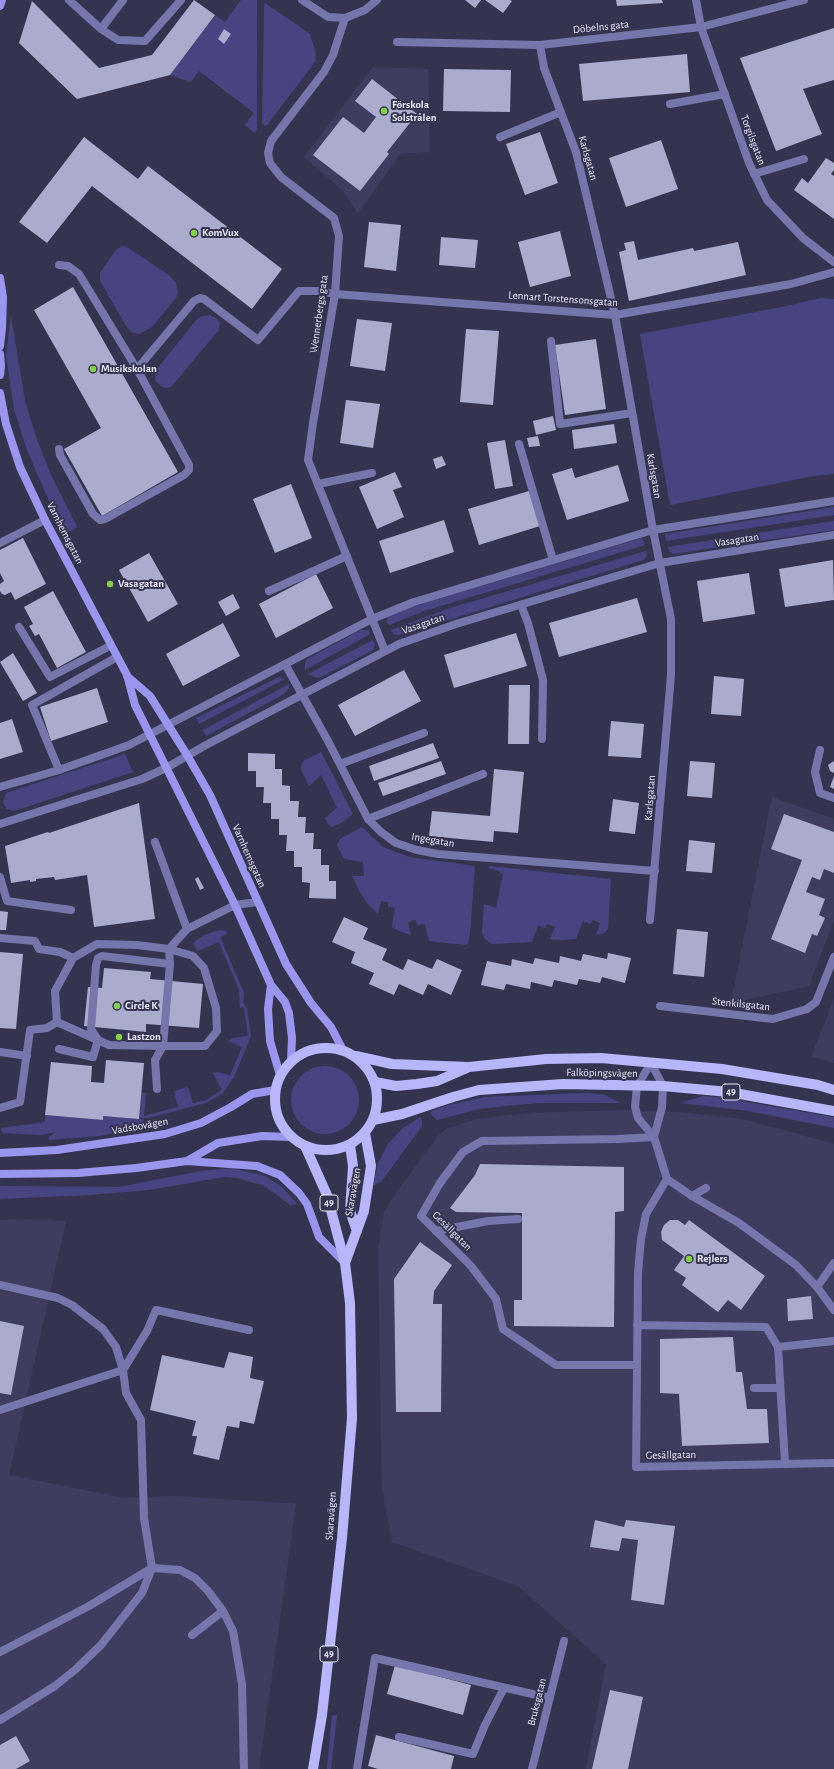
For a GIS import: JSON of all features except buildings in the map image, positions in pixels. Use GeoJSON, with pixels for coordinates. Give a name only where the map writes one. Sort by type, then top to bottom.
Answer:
{"type":"FeatureCollection","features":[{"type":"Feature","properties":{"kind":"main road"},"geometry":{"type":"LineString","coordinates":[[0,6],[2,0]]}},
{"type":"Feature","properties":{"kind":"main road"},"geometry":{"type":"LineString","coordinates":[[0,278],[3,304],[0,346]]}},
{"type":"Feature","properties":{"kind":"main road"},"geometry":{"type":"LineString","coordinates":[[0,354],[0,375]]}},
{"type":"Feature","properties":{"kind":"main road","name":"Varnhemsgatan"},"geometry":{"type":"LineString","coordinates":[[0,393],[6,424],[20,467],[45,520],[127,676],[135,705],[235,905],[271,985],[285,1002],[289,1013],[292,1038],[291,1061]]}},
{"type":"Feature","properties":{"kind":"main road","name":"Varnhemsgatan"},"geometry":{"type":"LineString","coordinates":[[127,676],[150,696],[187,755],[210,795],[286,964],[311,1003],[331,1026],[343,1050]]}},
{"type":"Feature","properties":{"kind":"main road"},"geometry":{"type":"LineString","coordinates":[[271,985],[268,1009],[270,1041],[280,1075]]}},
{"type":"Feature","properties":{"kind":"main road","name":"49"},"geometry":{"type":"LineString","coordinates":[[329,1047],[343,1050],[356,1056],[368,1068],[375,1082],[378,1095],[377,1108],[373,1120],[365,1133],[350,1145],[335,1150],[320,1150],[305,1146],[291,1137],[277,1116],[275,1090],[280,1075],[291,1061],[303,1053],[316,1048],[329,1047]]}},
{"type":"Feature","properties":{"kind":"main road","name":"Falköpingsvägen"},"geometry":{"type":"LineString","coordinates":[[356,1056],[392,1064],[469,1068],[546,1058],[601,1058],[722,1069],[818,1085],[834,1090]]}},
{"type":"Feature","properties":{"kind":"main road","name":"Falköpingsvägen"},"geometry":{"type":"LineString","coordinates":[[375,1082],[396,1086],[417,1084],[437,1081],[469,1068]]}},
{"type":"Feature","properties":{"kind":"main road","name":"Falköpingsvägen"},"geometry":{"type":"LineString","coordinates":[[373,1120],[402,1114],[479,1090],[563,1084],[663,1086],[729,1092],[834,1111]]}},
{"type":"Feature","properties":{"kind":"main road","name":"Vadsbovägen"},"geometry":{"type":"LineString","coordinates":[[0,1153],[57,1150],[165,1134],[201,1123],[252,1094],[275,1090]]}},
{"type":"Feature","properties":{"kind":"main road","name":"Skaravägen"},"geometry":{"type":"LineString","coordinates":[[346,1263],[364,1211],[371,1166],[365,1133]]}},
{"type":"Feature","properties":{"kind":"main road"},"geometry":{"type":"LineString","coordinates":[[187,1161],[218,1143],[262,1136],[291,1137]]}},
{"type":"Feature","properties":{"kind":"main road","name":"Skaravägen"},"geometry":{"type":"LineString","coordinates":[[350,1145],[353,1166],[350,1211],[357,1231]]}},
{"type":"Feature","properties":{"kind":"main road","name":"Skaravägen"},"geometry":{"type":"LineString","coordinates":[[305,1146],[327,1195],[346,1263],[350,1303],[352,1418],[342,1538],[324,1700],[313,1769]]}},
{"type":"Feature","properties":{"kind":"main road"},"geometry":{"type":"LineString","coordinates":[[0,1174],[78,1173],[136,1168],[187,1161],[257,1166],[280,1175],[299,1193],[307,1204],[319,1237],[346,1263]]}},
{"type":"Feature","properties":{"kind":"street"},"geometry":{"type":"LineString","coordinates":[[69,0],[101,29],[118,40],[145,41],[181,0]]}},
{"type":"Feature","properties":{"kind":"street"},"geometry":{"type":"LineString","coordinates":[[101,29],[123,0]]}},
{"type":"Feature","properties":{"kind":"street"},"geometry":{"type":"LineString","coordinates":[[302,0],[328,17],[345,18],[364,10],[377,0]]}},
{"type":"Feature","properties":{"kind":"street","name":"Torgilsgatan"},"geometry":{"type":"LineString","coordinates":[[696,0],[702,27],[749,163],[767,200],[803,238],[834,262]]}},
{"type":"Feature","properties":{"kind":"street","name":"Döbelns gata"},"geometry":{"type":"LineString","coordinates":[[397,42],[540,44],[702,27],[804,0]]}},
{"type":"Feature","properties":{"kind":"street","name":"Wennerbergs gata"},"geometry":{"type":"LineString","coordinates":[[345,18],[333,55],[324,72],[271,141],[268,153],[270,163],[281,177],[334,218],[339,236],[335,294],[312,423],[308,460],[385,651]]}},
{"type":"Feature","properties":{"kind":"street","name":"Karlsgatan"},"geometry":{"type":"LineString","coordinates":[[540,44],[544,68],[576,152],[615,315],[653,530],[671,619],[671,675],[650,920]]}},
{"type":"Feature","properties":{"kind":"street"},"geometry":{"type":"LineString","coordinates":[[670,104],[725,94]]}},
{"type":"Feature","properties":{"kind":"street"},"geometry":{"type":"LineString","coordinates":[[500,137],[561,112]]}},
{"type":"Feature","properties":{"kind":"street"},"geometry":{"type":"LineString","coordinates":[[754,174],[804,159]]}},
{"type":"Feature","properties":{"kind":"street"},"geometry":{"type":"LineString","coordinates":[[58,265],[68,266],[79,274],[137,370],[189,465],[189,470],[184,475],[105,519],[100,520],[93,514],[60,455],[59,449]]}},
{"type":"Feature","properties":{"kind":"street","name":"Lennart Torstensonsgatan"},"geometry":{"type":"LineString","coordinates":[[137,370],[194,301],[200,298],[204,299],[258,340],[299,291],[320,291],[335,294],[615,315],[791,284],[834,272]]}},
{"type":"Feature","properties":{"kind":"street"},"geometry":{"type":"LineString","coordinates":[[551,341],[560,424],[632,413]]}},
{"type":"Feature","properties":{"kind":"street"},"geometry":{"type":"LineString","coordinates":[[519,444],[553,560]]}},
{"type":"Feature","properties":{"kind":"street"},"geometry":{"type":"LineString","coordinates":[[318,484],[372,473]]}},
{"type":"Feature","properties":{"kind":"street","name":"Vasagatan"},"geometry":{"type":"LineString","coordinates":[[0,787],[59,770],[129,745],[372,619],[414,602],[653,530],[834,501]]}},
{"type":"Feature","properties":{"kind":"street"},"geometry":{"type":"LineString","coordinates":[[0,543],[45,520]]}},
{"type":"Feature","properties":{"kind":"street","name":"Vasagatan"},"geometry":{"type":"LineString","coordinates":[[0,824],[142,779],[166,768],[187,755],[301,694],[399,644],[449,627],[660,563],[834,535]]}},
{"type":"Feature","properties":{"kind":"street"},"geometry":{"type":"LineString","coordinates":[[269,591],[346,556]]}},
{"type":"Feature","properties":{"kind":"street"},"geometry":{"type":"LineString","coordinates":[[522,605],[543,680],[542,739]]}},
{"type":"Feature","properties":{"kind":"street"},"geometry":{"type":"LineString","coordinates":[[18,627],[50,677],[110,646]]}},
{"type":"Feature","properties":{"kind":"street"},"geometry":{"type":"LineString","coordinates":[[59,770],[32,705],[117,657]]}},
{"type":"Feature","properties":{"kind":"street","name":"Ingegatan"},"geometry":{"type":"LineString","coordinates":[[285,664],[340,764],[368,819],[381,832],[396,843],[417,850],[446,854],[655,871]]}},
{"type":"Feature","properties":{"kind":"street"},"geometry":{"type":"LineString","coordinates":[[340,764],[424,733]]}},
{"type":"Feature","properties":{"kind":"street"},"geometry":{"type":"LineString","coordinates":[[820,750],[815,772],[820,793],[834,798]]}},
{"type":"Feature","properties":{"kind":"street"},"geometry":{"type":"LineString","coordinates":[[368,819],[483,774]]}},
{"type":"Feature","properties":{"kind":"street"},"geometry":{"type":"LineString","coordinates":[[155,842],[187,929]]}},
{"type":"Feature","properties":{"kind":"street"},"geometry":{"type":"LineString","coordinates":[[0,877],[7,901],[71,910]]}},
{"type":"Feature","properties":{"kind":"street"},"geometry":{"type":"LineString","coordinates":[[157,1089],[155,1060],[163,1046],[170,964],[169,949],[187,929],[235,905],[257,902]]}},
{"type":"Feature","properties":{"kind":"street"},"geometry":{"type":"LineString","coordinates":[[0,938],[35,941],[39,949],[60,952],[73,958]]}},
{"type":"Feature","properties":{"kind":"street"},"geometry":{"type":"LineString","coordinates":[[97,944],[137,945],[169,949],[193,956],[204,968],[216,1008],[217,1032],[205,1046],[109,1045],[57,1022],[55,992],[73,958],[97,944]]}},
{"type":"Feature","properties":{"kind":"street"},"geometry":{"type":"LineString","coordinates":[[59,1049],[93,1057],[98,1040],[91,1029],[96,964],[98,958],[102,956],[170,964]]}},
{"type":"Feature","properties":{"kind":"street","name":"Stenkilsgatan"},"geometry":{"type":"LineString","coordinates":[[660,1006],[773,1019],[807,1009],[816,1002],[834,957]]}},
{"type":"Feature","properties":{"kind":"street"},"geometry":{"type":"LineString","coordinates":[[0,1108],[20,1102],[30,1030],[47,1028],[57,1022]]}},
{"type":"Feature","properties":{"kind":"street"},"geometry":{"type":"LineString","coordinates":[[0,1052],[27,1056]]}},
{"type":"Feature","properties":{"kind":"street"},"geometry":{"type":"LineString","coordinates":[[651,1063],[637,1086],[635,1107],[638,1118],[654,1137],[667,1178],[692,1196],[740,1223],[796,1265],[817,1287],[834,1310]]}},
{"type":"Feature","properties":{"kind":"street"},"geometry":{"type":"LineString","coordinates":[[651,1063],[663,1086],[662,1107],[654,1137]]}},
{"type":"Feature","properties":{"kind":"street","name":"Gesällgatan"},"geometry":{"type":"LineString","coordinates":[[637,1365],[556,1365],[504,1329],[496,1299],[471,1266],[421,1216],[440,1183],[463,1152],[482,1141],[654,1137]]}},
{"type":"Feature","properties":{"kind":"street","name":"Gesällgatan"},"geometry":{"type":"LineString","coordinates":[[667,1178],[646,1214],[642,1232],[638,1273],[636,1466],[785,1464]]}},
{"type":"Feature","properties":{"kind":"street"},"geometry":{"type":"LineString","coordinates":[[692,1196],[706,1188]]}},
{"type":"Feature","properties":{"kind":"street"},"geometry":{"type":"LineString","coordinates":[[436,1231],[488,1221],[518,1219]]}},
{"type":"Feature","properties":{"kind":"street"},"geometry":{"type":"LineString","coordinates":[[817,1287],[834,1263]]}},
{"type":"Feature","properties":{"kind":"street"},"geometry":{"type":"LineString","coordinates":[[0,1285],[58,1298],[72,1305],[102,1329],[116,1347],[126,1393],[141,1420],[144,1518],[152,1568],[142,1594],[101,1646],[55,1686],[0,1720]]}},
{"type":"Feature","properties":{"kind":"street"},"geometry":{"type":"LineString","coordinates":[[0,1410],[122,1370],[147,1331],[156,1310],[249,1330]]}},
{"type":"Feature","properties":{"kind":"street"},"geometry":{"type":"LineString","coordinates":[[638,1325],[766,1327],[778,1347],[785,1464],[834,1463]]}},
{"type":"Feature","properties":{"kind":"street"},"geometry":{"type":"LineString","coordinates":[[778,1347],[834,1341]]}},
{"type":"Feature","properties":{"kind":"street"},"geometry":{"type":"LineString","coordinates":[[754,1388],[780,1388]]}},
{"type":"Feature","properties":{"kind":"street"},"geometry":{"type":"LineString","coordinates":[[0,1652],[89,1606],[152,1568],[180,1570],[195,1578],[208,1591],[223,1611],[233,1631],[242,1684],[244,1769]]}},
{"type":"Feature","properties":{"kind":"street"},"geometry":{"type":"LineString","coordinates":[[192,1635],[223,1611]]}},
{"type":"Feature","properties":{"kind":"street","name":"Bruksgatan"},"geometry":{"type":"LineString","coordinates":[[532,1769],[564,1641]]}},
{"type":"Feature","properties":{"kind":"street"},"geometry":{"type":"LineString","coordinates":[[358,1769],[375,1658],[550,1698]]}},
{"type":"Feature","properties":{"kind":"street"},"geometry":{"type":"LineString","coordinates":[[399,1737],[473,1754],[485,1725],[504,1688]]}},
{"type":"Feature","properties":{"kind":"shaded area"},"geometry":{"type":"Polygon","coordinates":[[[241,0],[257,0],[257,128],[255,133],[245,125],[254,113],[199,71],[191,82],[170,75],[215,15],[225,22],[241,0]]]}},
{"type":"Feature","properties":{"kind":"shaded area"},"geometry":{"type":"Polygon","coordinates":[[[265,3],[310,34],[316,54],[315,62],[265,126],[262,123],[265,3]]]}},
{"type":"Feature","properties":{"kind":"shaded area","name":"Förskola Solstrålen"},"geometry":{"type":"Polygon","coordinates":[[[373,67],[428,69],[430,152],[400,154],[358,213],[342,190],[304,157],[373,67]]]}},
{"type":"Feature","properties":{"kind":"shaded area"},"geometry":{"type":"Polygon","coordinates":[[[122,246],[127,247],[169,275],[176,283],[178,292],[176,298],[152,327],[139,334],[133,333],[128,329],[100,281],[100,273],[116,250],[122,246]]]}},
{"type":"Feature","properties":{"kind":"shaded area"},"geometry":{"type":"Polygon","coordinates":[[[820,298],[834,299],[834,474],[813,476],[670,505],[640,334],[782,307],[820,298]]]}},
{"type":"Feature","properties":{"kind":"shaded area"},"geometry":{"type":"Polygon","coordinates":[[[210,315],[215,317],[220,323],[218,331],[171,387],[166,388],[161,386],[156,382],[155,375],[157,369],[197,319],[210,315]]]}},
{"type":"Feature","properties":{"kind":"shaded area"},"geometry":{"type":"Polygon","coordinates":[[[11,316],[25,401],[36,437],[51,475],[77,527],[66,534],[45,492],[27,450],[14,409],[6,356],[11,316]]]}},
{"type":"Feature","properties":{"kind":"shaded area"},"geometry":{"type":"Polygon","coordinates":[[[834,507],[834,515],[666,541],[665,534],[834,507]]]}},
{"type":"Feature","properties":{"kind":"shaded area"},"geometry":{"type":"Polygon","coordinates":[[[834,521],[834,530],[673,554],[669,551],[668,547],[834,521]]]}},
{"type":"Feature","properties":{"kind":"shaded area"},"geometry":{"type":"Polygon","coordinates":[[[642,538],[645,545],[424,611],[389,625],[387,623],[387,617],[421,604],[642,538]]]}},
{"type":"Feature","properties":{"kind":"shaded area"},"geometry":{"type":"Polygon","coordinates":[[[646,551],[647,556],[643,560],[399,635],[393,634],[391,630],[450,608],[646,551]]]}},
{"type":"Feature","properties":{"kind":"shaded area"},"geometry":{"type":"Polygon","coordinates":[[[361,630],[369,630],[370,634],[305,670],[307,659],[361,630]]]}},
{"type":"Feature","properties":{"kind":"shaded area"},"geometry":{"type":"Polygon","coordinates":[[[373,640],[375,645],[373,650],[321,677],[316,678],[308,674],[373,640]]]}},
{"type":"Feature","properties":{"kind":"shaded area"},"geometry":{"type":"Polygon","coordinates":[[[279,677],[285,679],[199,724],[196,718],[279,677]]]}},
{"type":"Feature","properties":{"kind":"shaded area"},"geometry":{"type":"Polygon","coordinates":[[[289,684],[289,688],[284,694],[206,736],[203,730],[289,684]]]}},
{"type":"Feature","properties":{"kind":"shaded area"},"geometry":{"type":"Polygon","coordinates":[[[321,752],[353,814],[341,823],[332,827],[328,824],[325,818],[337,808],[321,775],[309,786],[301,769],[303,761],[321,752]]]}},
{"type":"Feature","properties":{"kind":"shaded area"},"geometry":{"type":"Polygon","coordinates":[[[125,754],[133,772],[14,811],[7,809],[3,803],[6,793],[125,754]]]}},
{"type":"Feature","properties":{"kind":"shaded area"},"geometry":{"type":"Polygon","coordinates":[[[772,797],[834,819],[834,920],[809,986],[731,1003],[772,797]]]}},
{"type":"Feature","properties":{"kind":"shaded area"},"geometry":{"type":"Polygon","coordinates":[[[362,827],[383,847],[409,857],[475,866],[468,943],[465,945],[429,941],[425,924],[417,925],[416,920],[408,922],[411,935],[397,930],[392,927],[395,908],[388,907],[388,902],[381,901],[378,914],[368,904],[352,876],[364,876],[363,862],[344,859],[337,845],[340,839],[362,827]]]}},
{"type":"Feature","properties":{"kind":"shaded area"},"geometry":{"type":"Polygon","coordinates":[[[488,867],[611,879],[608,929],[604,933],[596,935],[600,923],[593,920],[590,924],[583,921],[576,939],[554,940],[550,939],[555,927],[547,924],[545,928],[538,926],[532,942],[492,944],[485,939],[482,933],[484,904],[496,908],[503,874],[496,870],[490,869],[488,867]]]}},
{"type":"Feature","properties":{"kind":"shaded area"},"geometry":{"type":"Polygon","coordinates":[[[219,930],[226,931],[227,934],[220,937],[244,993],[243,1002],[247,1009],[251,1036],[234,1077],[223,1093],[206,1103],[148,1118],[140,1118],[141,1093],[146,1093],[144,1116],[178,1107],[174,1091],[188,1087],[193,1103],[206,1100],[222,1090],[213,1073],[219,1072],[230,1076],[242,1047],[229,1041],[232,1038],[248,1036],[244,1007],[240,1008],[239,990],[219,942],[197,951],[193,943],[202,936],[219,930]]]}},
{"type":"Feature","properties":{"kind":"shaded area"},"geometry":{"type":"Polygon","coordinates":[[[834,999],[834,1063],[811,1057],[834,999]]]}},
{"type":"Feature","properties":{"kind":"shaded area"},"geometry":{"type":"Polygon","coordinates":[[[325,1066],[338,1069],[349,1076],[356,1087],[359,1100],[356,1113],[349,1124],[338,1131],[325,1134],[312,1131],[301,1124],[294,1113],[291,1100],[294,1087],[301,1076],[312,1069],[325,1066]]]}},
{"type":"Feature","properties":{"kind":"shaded area"},"geometry":{"type":"Polygon","coordinates":[[[588,1093],[605,1095],[620,1103],[538,1103],[505,1106],[479,1109],[437,1120],[431,1114],[432,1111],[445,1106],[484,1097],[588,1093]]]}},
{"type":"Feature","properties":{"kind":"shaded area"},"geometry":{"type":"Polygon","coordinates":[[[703,1096],[718,1097],[834,1117],[834,1128],[748,1111],[681,1103],[703,1096]]]}},
{"type":"Feature","properties":{"kind":"shaded area"},"geometry":{"type":"Polygon","coordinates":[[[623,1110],[679,1112],[743,1119],[834,1144],[834,1769],[586,1769],[606,1664],[518,1586],[392,1542],[382,1487],[378,1250],[384,1212],[398,1190],[438,1136],[446,1129],[477,1119],[533,1113],[623,1110]]]}},
{"type":"Feature","properties":{"kind":"shaded area"},"geometry":{"type":"Polygon","coordinates":[[[45,1115],[102,1120],[103,1116],[143,1119],[144,1127],[100,1136],[49,1140],[49,1137],[55,1132],[42,1135],[2,1132],[1,1128],[45,1122],[45,1115]]]}},
{"type":"Feature","properties":{"kind":"shaded area"},"geometry":{"type":"Polygon","coordinates":[[[420,1117],[422,1126],[381,1182],[373,1186],[378,1163],[388,1144],[403,1128],[420,1117]]]}},
{"type":"Feature","properties":{"kind":"shaded area"},"geometry":{"type":"Polygon","coordinates":[[[231,1168],[265,1176],[282,1187],[297,1204],[290,1205],[265,1186],[237,1178],[224,1177],[149,1190],[90,1195],[0,1199],[0,1186],[119,1187],[201,1171],[231,1168]]]}},
{"type":"Feature","properties":{"kind":"shaded area"},"geometry":{"type":"Polygon","coordinates":[[[42,1219],[66,1221],[9,1475],[124,1498],[174,1496],[296,1504],[259,1769],[0,1769],[0,1220],[42,1219]]]}},
{"type":"Feature","properties":{"kind":"shaded area"},"geometry":{"type":"Polygon","coordinates":[[[337,1715],[331,1769],[327,1769],[332,1716],[337,1715]]]}},
{"type":"Feature","properties":{"kind":"place","name":"Förskola Solstrålen"},"geometry":{"type":"Point","coordinates":[384,111]}},
{"type":"Feature","properties":{"kind":"place","name":"KomVux"},"geometry":{"type":"Point","coordinates":[194,233]}},
{"type":"Feature","properties":{"kind":"place","name":"Musikskolan"},"geometry":{"type":"Point","coordinates":[93,369]}},
{"type":"Feature","properties":{"kind":"place","name":"Vasagatan"},"geometry":{"type":"Point","coordinates":[110,584]}},
{"type":"Feature","properties":{"kind":"place","name":"Circle K"},"geometry":{"type":"Point","coordinates":[117,1006]}},
{"type":"Feature","properties":{"kind":"place","name":"Lastzon"},"geometry":{"type":"Point","coordinates":[119,1037]}},
{"type":"Feature","properties":{"kind":"place","name":"Rejlers"},"geometry":{"type":"Point","coordinates":[689,1259]}}]}
